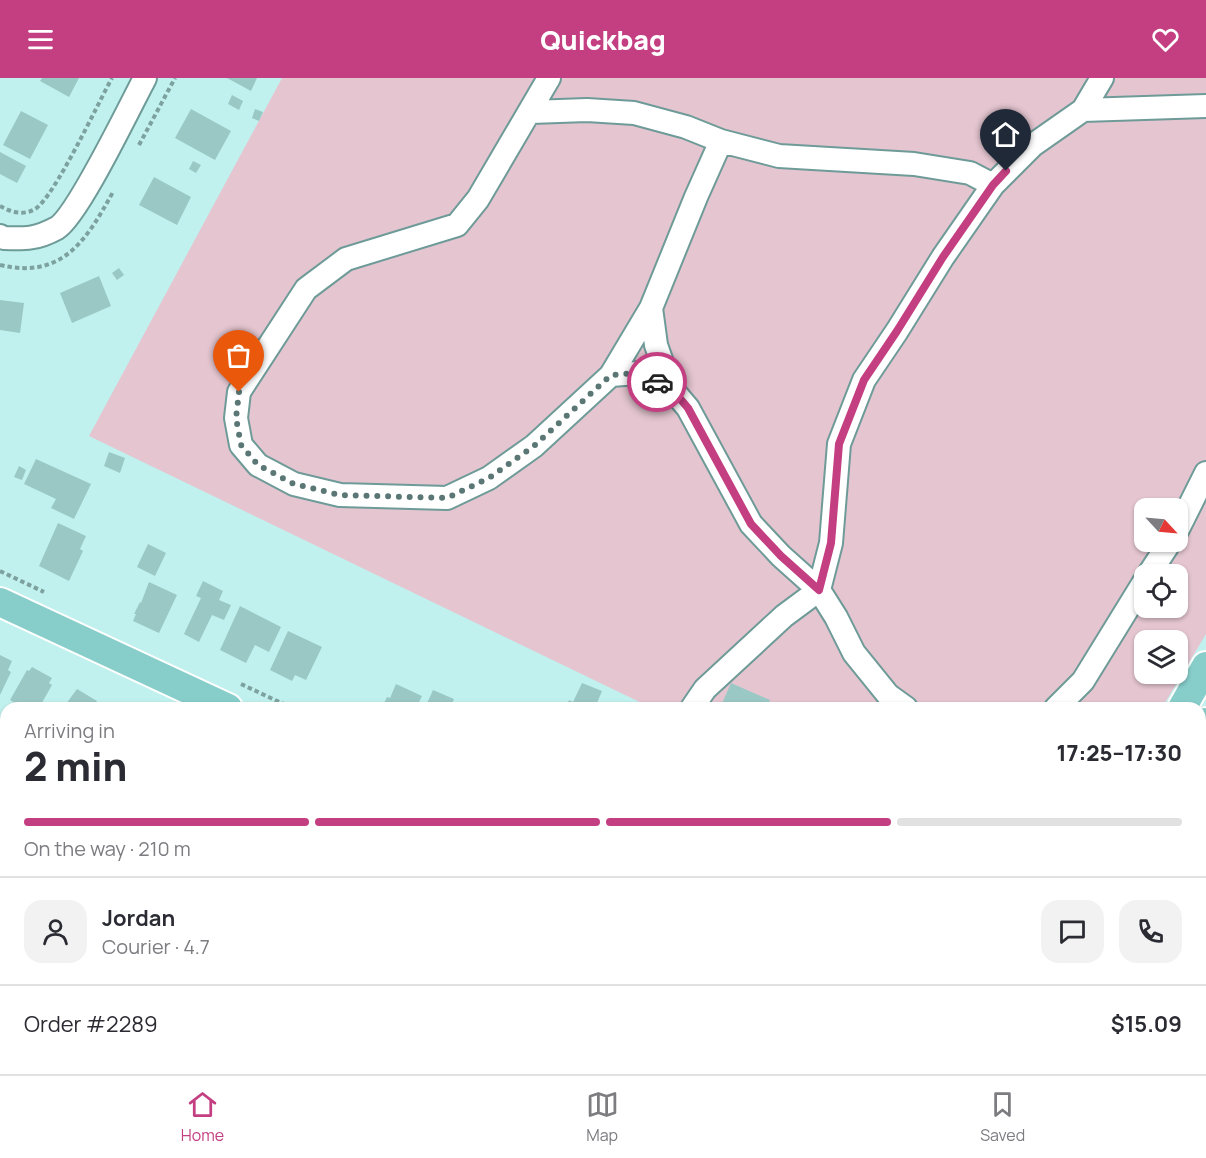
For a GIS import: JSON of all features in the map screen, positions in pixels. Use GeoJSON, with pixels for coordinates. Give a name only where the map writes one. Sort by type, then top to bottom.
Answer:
{"type":"FeatureCollection","features":[{"type":"Feature","properties":{"kind":"main road"},"geometry":{"type":"LineString","coordinates":[[0,602],[215,702]]}},
{"type":"Feature","properties":{"kind":"main road"},"geometry":{"type":"LineString","coordinates":[[1185,702],[1206,666]]}},
{"type":"Feature","properties":{"kind":"street"},"geometry":{"type":"LineString","coordinates":[[0,236],[32,239],[59,227],[78,203],[145,78]]}},
{"type":"Feature","properties":{"kind":"street"},"geometry":{"type":"LineString","coordinates":[[549,78],[478,199],[457,225],[346,259],[306,289],[239,392],[236,418],[241,445],[258,465],[294,484],[340,495],[447,498],[489,478],[534,446],[611,375],[651,308],[721,141]]}},
{"type":"Feature","properties":{"kind":"street"},"geometry":{"type":"LineString","coordinates":[[696,702],[714,681],[784,616],[819,590],[831,543],[839,444],[864,380],[943,257],[993,185],[1033,145],[1083,110],[1102,78]]}},
{"type":"Feature","properties":{"kind":"street"},"geometry":{"type":"LineString","coordinates":[[1083,110],[1206,106]]}},
{"type":"Feature","properties":{"kind":"street"},"geometry":{"type":"LineString","coordinates":[[531,112],[586,110],[634,113],[686,127],[721,141],[779,156],[914,164],[970,173],[993,185]]}},
{"type":"Feature","properties":{"kind":"street"},"geometry":{"type":"LineString","coordinates":[[651,308],[656,345],[671,388],[688,408],[751,524],[781,556],[819,590],[854,653],[888,695],[898,702]]}},
{"type":"Feature","properties":{"kind":"street"},"geometry":{"type":"LineString","coordinates":[[611,375],[638,373],[671,388]]}},
{"type":"Feature","properties":{"kind":"street"},"geometry":{"type":"LineString","coordinates":[[1188,510],[1206,473]]}},
{"type":"Feature","properties":{"kind":"street"},"geometry":{"type":"LineString","coordinates":[[1062,702],[1083,681],[1134,598]]}},
{"type":"Feature","properties":{"kind":"path"},"geometry":{"type":"LineString","coordinates":[[0,206],[14,213],[22,213],[36,208],[43,202],[112,78]]}},
{"type":"Feature","properties":{"kind":"shaded area"},"geometry":{"type":"Polygon","coordinates":[[[282,78],[1206,78],[1206,634],[1188,664],[1188,630],[1134,630],[1134,684],[1176,684],[1166,702],[640,702],[89,436],[282,78]]]}},
{"type":"Feature","properties":{"kind":"building"},"geometry":{"type":"Polygon","coordinates":[[[42,78],[79,78],[69,97],[40,81],[42,78]]]}},
{"type":"Feature","properties":{"kind":"building"},"geometry":{"type":"Polygon","coordinates":[[[227,78],[257,78],[251,91],[227,78]]]}},
{"type":"Feature","properties":{"kind":"building"},"geometry":{"type":"Polygon","coordinates":[[[232,95],[243,101],[239,110],[228,104],[232,95]]]}},
{"type":"Feature","properties":{"kind":"building"},"geometry":{"type":"Polygon","coordinates":[[[191,109],[231,131],[215,160],[175,138],[191,109]]]}},
{"type":"Feature","properties":{"kind":"building"},"geometry":{"type":"Polygon","coordinates":[[[255,109],[263,112],[259,121],[252,118],[255,109]]]}},
{"type":"Feature","properties":{"kind":"building"},"geometry":{"type":"Polygon","coordinates":[[[21,111],[48,125],[30,159],[3,145],[21,111]]]}},
{"type":"Feature","properties":{"kind":"building"},"geometry":{"type":"Polygon","coordinates":[[[0,152],[26,166],[17,183],[0,174],[0,152]]]}},
{"type":"Feature","properties":{"kind":"building"},"geometry":{"type":"Polygon","coordinates":[[[193,161],[201,165],[196,173],[189,169],[193,161]]]}},
{"type":"Feature","properties":{"kind":"building"},"geometry":{"type":"Polygon","coordinates":[[[154,177],[191,197],[177,225],[139,205],[154,177]]]}},
{"type":"Feature","properties":{"kind":"building"},"geometry":{"type":"Polygon","coordinates":[[[119,268],[124,275],[117,280],[112,273],[119,268]]]}},
{"type":"Feature","properties":{"kind":"building"},"geometry":{"type":"Polygon","coordinates":[[[99,276],[111,306],[72,323],[60,293],[99,276]]]}},
{"type":"Feature","properties":{"kind":"building"},"geometry":{"type":"Polygon","coordinates":[[[0,300],[24,303],[20,333],[0,330],[0,300]]]}},
{"type":"Feature","properties":{"kind":"building"},"geometry":{"type":"Polygon","coordinates":[[[109,452],[125,458],[120,473],[104,466],[109,452]]]}},
{"type":"Feature","properties":{"kind":"building"},"geometry":{"type":"Polygon","coordinates":[[[36,459],[91,484],[74,519],[51,508],[56,499],[24,484],[36,459]]]}},
{"type":"Feature","properties":{"kind":"building"},"geometry":{"type":"Polygon","coordinates":[[[19,466],[26,470],[22,480],[14,477],[19,466]]]}},
{"type":"Feature","properties":{"kind":"building"},"geometry":{"type":"Polygon","coordinates":[[[58,523],[86,536],[80,549],[83,551],[69,581],[39,566],[58,523]]]}},
{"type":"Feature","properties":{"kind":"building"},"geometry":{"type":"Polygon","coordinates":[[[148,544],[166,553],[155,576],[137,567],[148,544]]]}},
{"type":"Feature","properties":{"kind":"building"},"geometry":{"type":"Polygon","coordinates":[[[203,581],[223,591],[219,600],[231,605],[224,620],[212,615],[199,642],[184,634],[201,598],[196,596],[203,581]]]}},
{"type":"Feature","properties":{"kind":"building"},"geometry":{"type":"Polygon","coordinates":[[[149,582],[177,595],[159,633],[133,621],[149,582]]]}},
{"type":"Feature","properties":{"kind":"building"},"geometry":{"type":"Polygon","coordinates":[[[240,606],[281,627],[269,652],[255,645],[246,663],[220,650],[240,606]]]}},
{"type":"Feature","properties":{"kind":"building"},"geometry":{"type":"Polygon","coordinates":[[[288,631],[322,647],[306,680],[295,675],[292,681],[270,670],[288,631]]]}},
{"type":"Feature","properties":{"kind":"building"},"geometry":{"type":"Polygon","coordinates":[[[0,655],[12,661],[8,670],[11,672],[0,695],[0,655]]]}},
{"type":"Feature","properties":{"kind":"building"},"geometry":{"type":"Polygon","coordinates":[[[32,667],[52,678],[49,683],[52,685],[42,702],[13,702],[10,700],[27,670],[29,671],[32,667]]]}},
{"type":"Feature","properties":{"kind":"building"},"geometry":{"type":"Polygon","coordinates":[[[582,683],[602,691],[597,702],[573,702],[582,683]]]}},
{"type":"Feature","properties":{"kind":"building"},"geometry":{"type":"Polygon","coordinates":[[[731,683],[770,700],[769,702],[723,702],[731,683]]]}},
{"type":"Feature","properties":{"kind":"building"},"geometry":{"type":"Polygon","coordinates":[[[396,684],[422,696],[419,702],[384,702],[387,697],[390,698],[396,684]]]}},
{"type":"Feature","properties":{"kind":"building"},"geometry":{"type":"Polygon","coordinates":[[[77,689],[97,701],[96,702],[67,702],[77,689]]]}},
{"type":"Feature","properties":{"kind":"building"},"geometry":{"type":"Polygon","coordinates":[[[433,690],[454,699],[453,702],[428,702],[433,690]]]}},
{"type":"Feature","properties":{"kind":"way so far"},"geometry":{"type":"LineString","coordinates":[[239,392],[236,418],[241,445],[258,465],[294,484],[340,495],[447,498],[489,478],[534,446],[611,375],[638,373],[657,382]]}},
{"type":"Feature","properties":{"kind":"route"},"geometry":{"type":"LineString","coordinates":[[657,382],[671,388],[688,408],[751,524],[781,556],[819,590],[831,543],[839,444],[864,380],[943,257],[993,185],[1006,171]]}}]}
